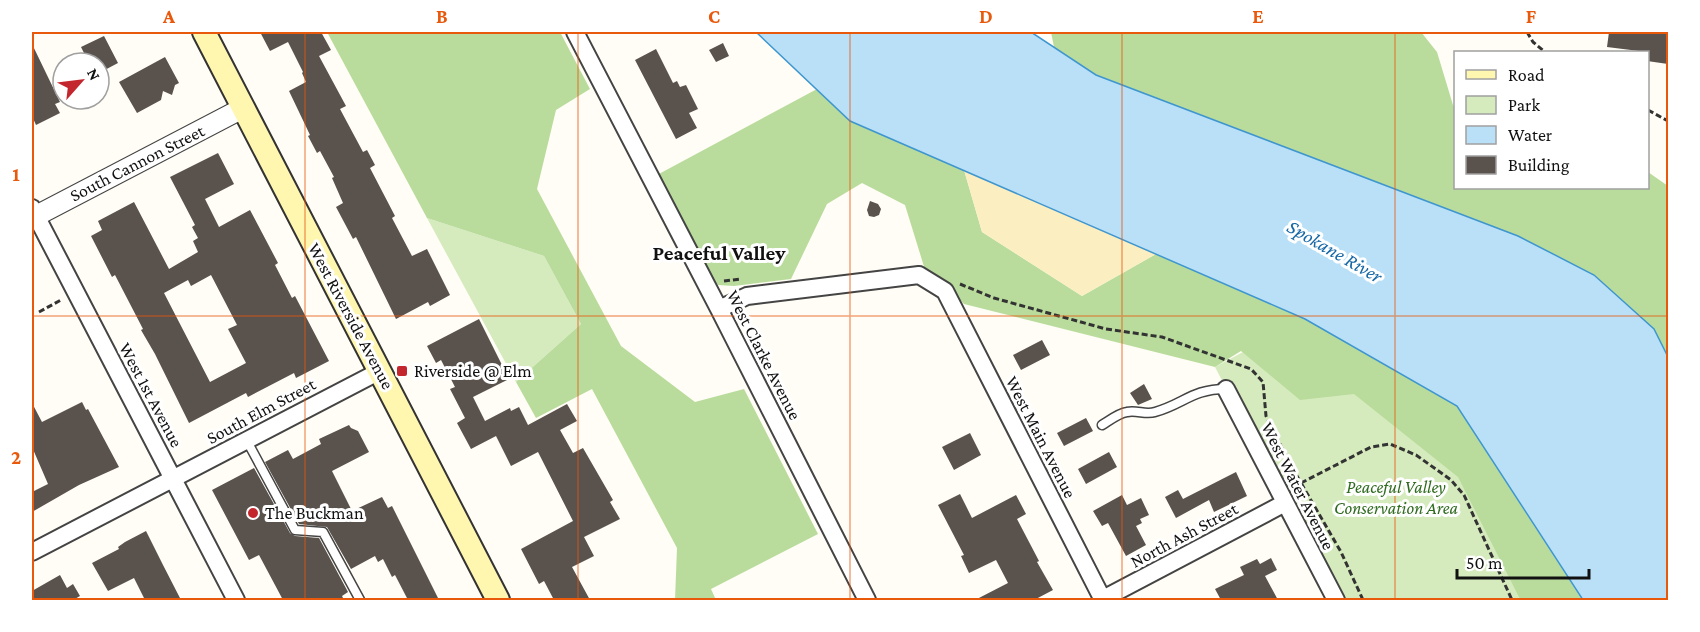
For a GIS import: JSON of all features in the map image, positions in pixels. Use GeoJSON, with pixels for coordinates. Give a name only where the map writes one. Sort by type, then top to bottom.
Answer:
{"type":"FeatureCollection","features":[{"type":"Feature","properties":{"kind":"main road","name":"West Riverside Avenue"},"geometry":{"type":"LineString","coordinates":[[204,32],[498,600]]}},
{"type":"Feature","properties":{"kind":"street","name":"West Clarke Avenue"},"geometry":{"type":"LineString","coordinates":[[574,32],[719,309],[867,600]]}},
{"type":"Feature","properties":{"kind":"street","name":"South Cannon Street"},"geometry":{"type":"LineString","coordinates":[[33,214],[243,108]]}},
{"type":"Feature","properties":{"kind":"street","name":"West 1st Avenue"},"geometry":{"type":"LineString","coordinates":[[33,214],[236,600]]}},
{"type":"Feature","properties":{"kind":"street","name":"West Main Avenue"},"geometry":{"type":"LineString","coordinates":[[719,309],[747,296],[919,275],[945,291],[1102,600]]}},
{"type":"Feature","properties":{"kind":"street","name":"South Elm Street"},"geometry":{"type":"LineString","coordinates":[[32,552],[380,371]]}},
{"type":"Feature","properties":{"kind":"street","name":"West Water Avenue"},"geometry":{"type":"LineString","coordinates":[[1226,389],[1336,600]]}},
{"type":"Feature","properties":{"kind":"street","name":"North Ash Street"},"geometry":{"type":"LineString","coordinates":[[1102,600],[1285,503]]}},
{"type":"Feature","properties":{"kind":"lane"},"geometry":{"type":"LineString","coordinates":[[1102,425],[1130,411],[1148,414],[1207,389],[1226,389]]}},
{"type":"Feature","properties":{"kind":"lane"},"geometry":{"type":"LineString","coordinates":[[247,441],[295,530],[323,532],[360,600]]}},
{"type":"Feature","properties":{"kind":"path"},"geometry":{"type":"LineString","coordinates":[[1527,32],[1533,42],[1544,51]]}},
{"type":"Feature","properties":{"kind":"path"},"geometry":{"type":"LineString","coordinates":[[1649,111],[1668,121]]}},
{"type":"Feature","properties":{"kind":"path"},"geometry":{"type":"LineString","coordinates":[[39,312],[61,300]]}},
{"type":"Feature","properties":{"kind":"path"},"geometry":{"type":"LineString","coordinates":[[1301,483],[1371,447],[1390,444],[1416,455],[1451,480],[1464,495],[1512,600]]}},
{"type":"Feature","properties":{"kind":"path"},"geometry":{"type":"LineString","coordinates":[[1290,464],[1341,552],[1363,600]]}},
{"type":"Feature","properties":{"kind":"green space"},"geometry":{"type":"Polygon","coordinates":[[[327,32],[560,32],[590,89],[556,110],[537,189],[621,346],[695,402],[744,389],[818,534],[711,589],[716,600],[675,600],[677,548],[592,389],[536,418],[516,382],[581,324],[544,256],[427,218],[327,32]]]}},
{"type":"Feature","properties":{"kind":"green space"},"geometry":{"type":"Polygon","coordinates":[[[1051,32],[1421,32],[1437,52],[1454,106],[1454,189],[1649,189],[1649,173],[1668,186],[1668,357],[1654,329],[1518,236],[1096,75],[1054,47],[1051,32]]]}},
{"type":"Feature","properties":{"kind":"green space"},"geometry":{"type":"Polygon","coordinates":[[[817,89],[851,121],[964,170],[982,232],[1082,296],[1156,254],[1305,319],[1457,406],[1582,600],[1520,599],[1458,477],[1354,394],[1300,400],[1241,351],[1215,367],[964,304],[948,287],[926,273],[905,205],[862,183],[827,204],[791,279],[734,286],[718,285],[708,274],[657,175],[817,89]]]}},
{"type":"Feature","properties":{"kind":"green space"},"geometry":{"type":"Polygon","coordinates":[[[427,218],[544,256],[581,324],[516,382],[427,218]]]}},
{"type":"Feature","properties":{"kind":"green space","name":"Peaceful Valley Conservation Area"},"geometry":{"type":"Polygon","coordinates":[[[1305,319],[1457,406],[1583,600],[1336,600],[1215,367],[1305,319]]]}},
{"type":"Feature","properties":{"kind":"sand"},"geometry":{"type":"Polygon","coordinates":[[[964,170],[1156,254],[1082,296],[982,232],[964,170]]]}},
{"type":"Feature","properties":{"kind":"water","name":"Spokane River"},"geometry":{"type":"Polygon","coordinates":[[[756,32],[1031,32],[1096,75],[1518,236],[1594,275],[1654,329],[1668,357],[1668,600],[1583,600],[1457,406],[1305,319],[850,121],[756,32]]]}},
{"type":"Feature","properties":{"kind":"building"},"geometry":{"type":"Polygon","coordinates":[[[260,32],[321,32],[331,50],[319,56],[346,106],[340,109],[363,152],[367,150],[375,165],[370,168],[395,216],[392,218],[412,256],[427,249],[450,295],[430,306],[428,302],[396,319],[356,237],[353,239],[336,207],[343,203],[332,178],[334,177],[320,151],[317,153],[308,136],[310,135],[289,91],[306,82],[303,72],[288,42],[270,51],[260,32]]]}},
{"type":"Feature","properties":{"kind":"building"},"geometry":{"type":"Polygon","coordinates":[[[1609,32],[1668,32],[1668,64],[1649,61],[1649,51],[1607,47],[1609,32]]]}},
{"type":"Feature","properties":{"kind":"building"},"geometry":{"type":"Polygon","coordinates":[[[104,36],[118,63],[111,67],[111,51],[83,51],[81,47],[104,36]]]}},
{"type":"Feature","properties":{"kind":"building"},"geometry":{"type":"Polygon","coordinates":[[[723,43],[729,56],[716,62],[709,50],[723,43]]]}},
{"type":"Feature","properties":{"kind":"building"},"geometry":{"type":"Polygon","coordinates":[[[32,44],[51,83],[51,111],[60,113],[36,125],[32,116],[32,44]]]}},
{"type":"Feature","properties":{"kind":"building"},"geometry":{"type":"Polygon","coordinates":[[[656,49],[673,83],[677,81],[680,87],[686,85],[698,109],[689,113],[697,128],[676,139],[635,60],[656,49]]]}},
{"type":"Feature","properties":{"kind":"building"},"geometry":{"type":"Polygon","coordinates":[[[165,57],[179,83],[175,85],[172,95],[163,91],[161,100],[137,113],[119,82],[165,57]]]}},
{"type":"Feature","properties":{"kind":"building"},"geometry":{"type":"Polygon","coordinates":[[[218,153],[234,184],[205,199],[219,227],[250,210],[278,263],[275,265],[292,298],[295,296],[329,361],[296,378],[294,373],[248,397],[246,393],[189,423],[115,275],[112,277],[91,236],[102,230],[98,221],[134,202],[169,269],[198,252],[193,241],[198,238],[192,227],[195,225],[170,177],[218,153]],[[211,275],[191,286],[188,280],[164,293],[210,382],[246,363],[228,329],[237,325],[211,275]]]}},
{"type":"Feature","properties":{"kind":"building"},"geometry":{"type":"Polygon","coordinates":[[[870,201],[878,204],[881,209],[879,215],[869,216],[867,210],[870,201]]]}},
{"type":"Feature","properties":{"kind":"building"},"geometry":{"type":"Polygon","coordinates":[[[479,319],[509,379],[473,397],[485,421],[510,408],[511,411],[519,407],[528,425],[567,404],[577,421],[560,430],[573,453],[583,448],[613,500],[610,502],[620,519],[584,537],[594,556],[572,567],[590,600],[554,600],[544,581],[539,584],[521,549],[573,521],[538,452],[511,466],[496,436],[471,449],[457,423],[465,418],[450,389],[455,387],[441,360],[436,363],[427,346],[479,319]]]}},
{"type":"Feature","properties":{"kind":"building"},"geometry":{"type":"Polygon","coordinates":[[[1042,340],[1050,355],[1021,370],[1013,355],[1042,340]]]}},
{"type":"Feature","properties":{"kind":"building"},"geometry":{"type":"Polygon","coordinates":[[[1144,384],[1152,399],[1138,405],[1130,393],[1144,384]]]}},
{"type":"Feature","properties":{"kind":"building"},"geometry":{"type":"Polygon","coordinates":[[[82,402],[119,467],[79,485],[32,512],[32,492],[48,484],[32,447],[32,403],[42,422],[82,402]]]}},
{"type":"Feature","properties":{"kind":"building"},"geometry":{"type":"Polygon","coordinates":[[[1086,418],[1093,431],[1064,446],[1057,433],[1086,418]]]}},
{"type":"Feature","properties":{"kind":"building"},"geometry":{"type":"Polygon","coordinates":[[[349,425],[358,431],[369,452],[332,471],[352,511],[382,497],[388,508],[392,506],[439,600],[408,600],[395,575],[392,577],[383,559],[378,562],[375,556],[351,569],[327,527],[299,524],[265,462],[288,450],[293,459],[321,444],[319,439],[349,425]]]}},
{"type":"Feature","properties":{"kind":"building"},"geometry":{"type":"Polygon","coordinates":[[[970,433],[981,455],[954,470],[942,447],[970,433]]]}},
{"type":"Feature","properties":{"kind":"building"},"geometry":{"type":"Polygon","coordinates":[[[1109,452],[1117,467],[1086,484],[1078,469],[1109,452]]]}},
{"type":"Feature","properties":{"kind":"building"},"geometry":{"type":"Polygon","coordinates":[[[254,468],[290,533],[295,536],[319,538],[348,592],[342,596],[344,600],[283,600],[259,555],[249,560],[212,490],[254,468]]]}},
{"type":"Feature","properties":{"kind":"building"},"geometry":{"type":"Polygon","coordinates":[[[1236,472],[1247,496],[1214,512],[1209,500],[1176,518],[1165,497],[1178,490],[1183,499],[1236,472]]]}},
{"type":"Feature","properties":{"kind":"building"},"geometry":{"type":"Polygon","coordinates":[[[960,494],[972,518],[1016,495],[1026,514],[1017,519],[1053,590],[1034,600],[975,600],[1008,583],[996,560],[969,573],[961,556],[964,555],[938,505],[960,494]]]}},
{"type":"Feature","properties":{"kind":"building"},"geometry":{"type":"Polygon","coordinates":[[[1122,495],[1127,505],[1141,498],[1149,515],[1140,519],[1142,523],[1136,526],[1146,545],[1126,556],[1108,523],[1102,526],[1093,511],[1122,495]]]}},
{"type":"Feature","properties":{"kind":"building"},"geometry":{"type":"Polygon","coordinates":[[[146,531],[181,600],[145,600],[134,578],[108,591],[92,563],[146,531]]]}},
{"type":"Feature","properties":{"kind":"building"},"geometry":{"type":"Polygon","coordinates":[[[1271,558],[1277,570],[1265,576],[1278,600],[1221,600],[1215,589],[1244,575],[1240,567],[1257,559],[1260,564],[1271,558]]]}},
{"type":"Feature","properties":{"kind":"building"},"geometry":{"type":"Polygon","coordinates":[[[60,575],[67,588],[73,584],[80,596],[73,600],[32,600],[32,591],[60,575]]]}},
{"type":"Feature","properties":{"kind":"place","name":"Riverside @ Elm"},"geometry":{"type":"Point","coordinates":[402,371]}},
{"type":"Feature","properties":{"kind":"place","name":"The Buckman"},"geometry":{"type":"Point","coordinates":[253,513]}},
{"type":"Feature","properties":{"kind":"district","name":"Peaceful Valley"},"geometry":{"type":"Point","coordinates":[719,253]}}]}
